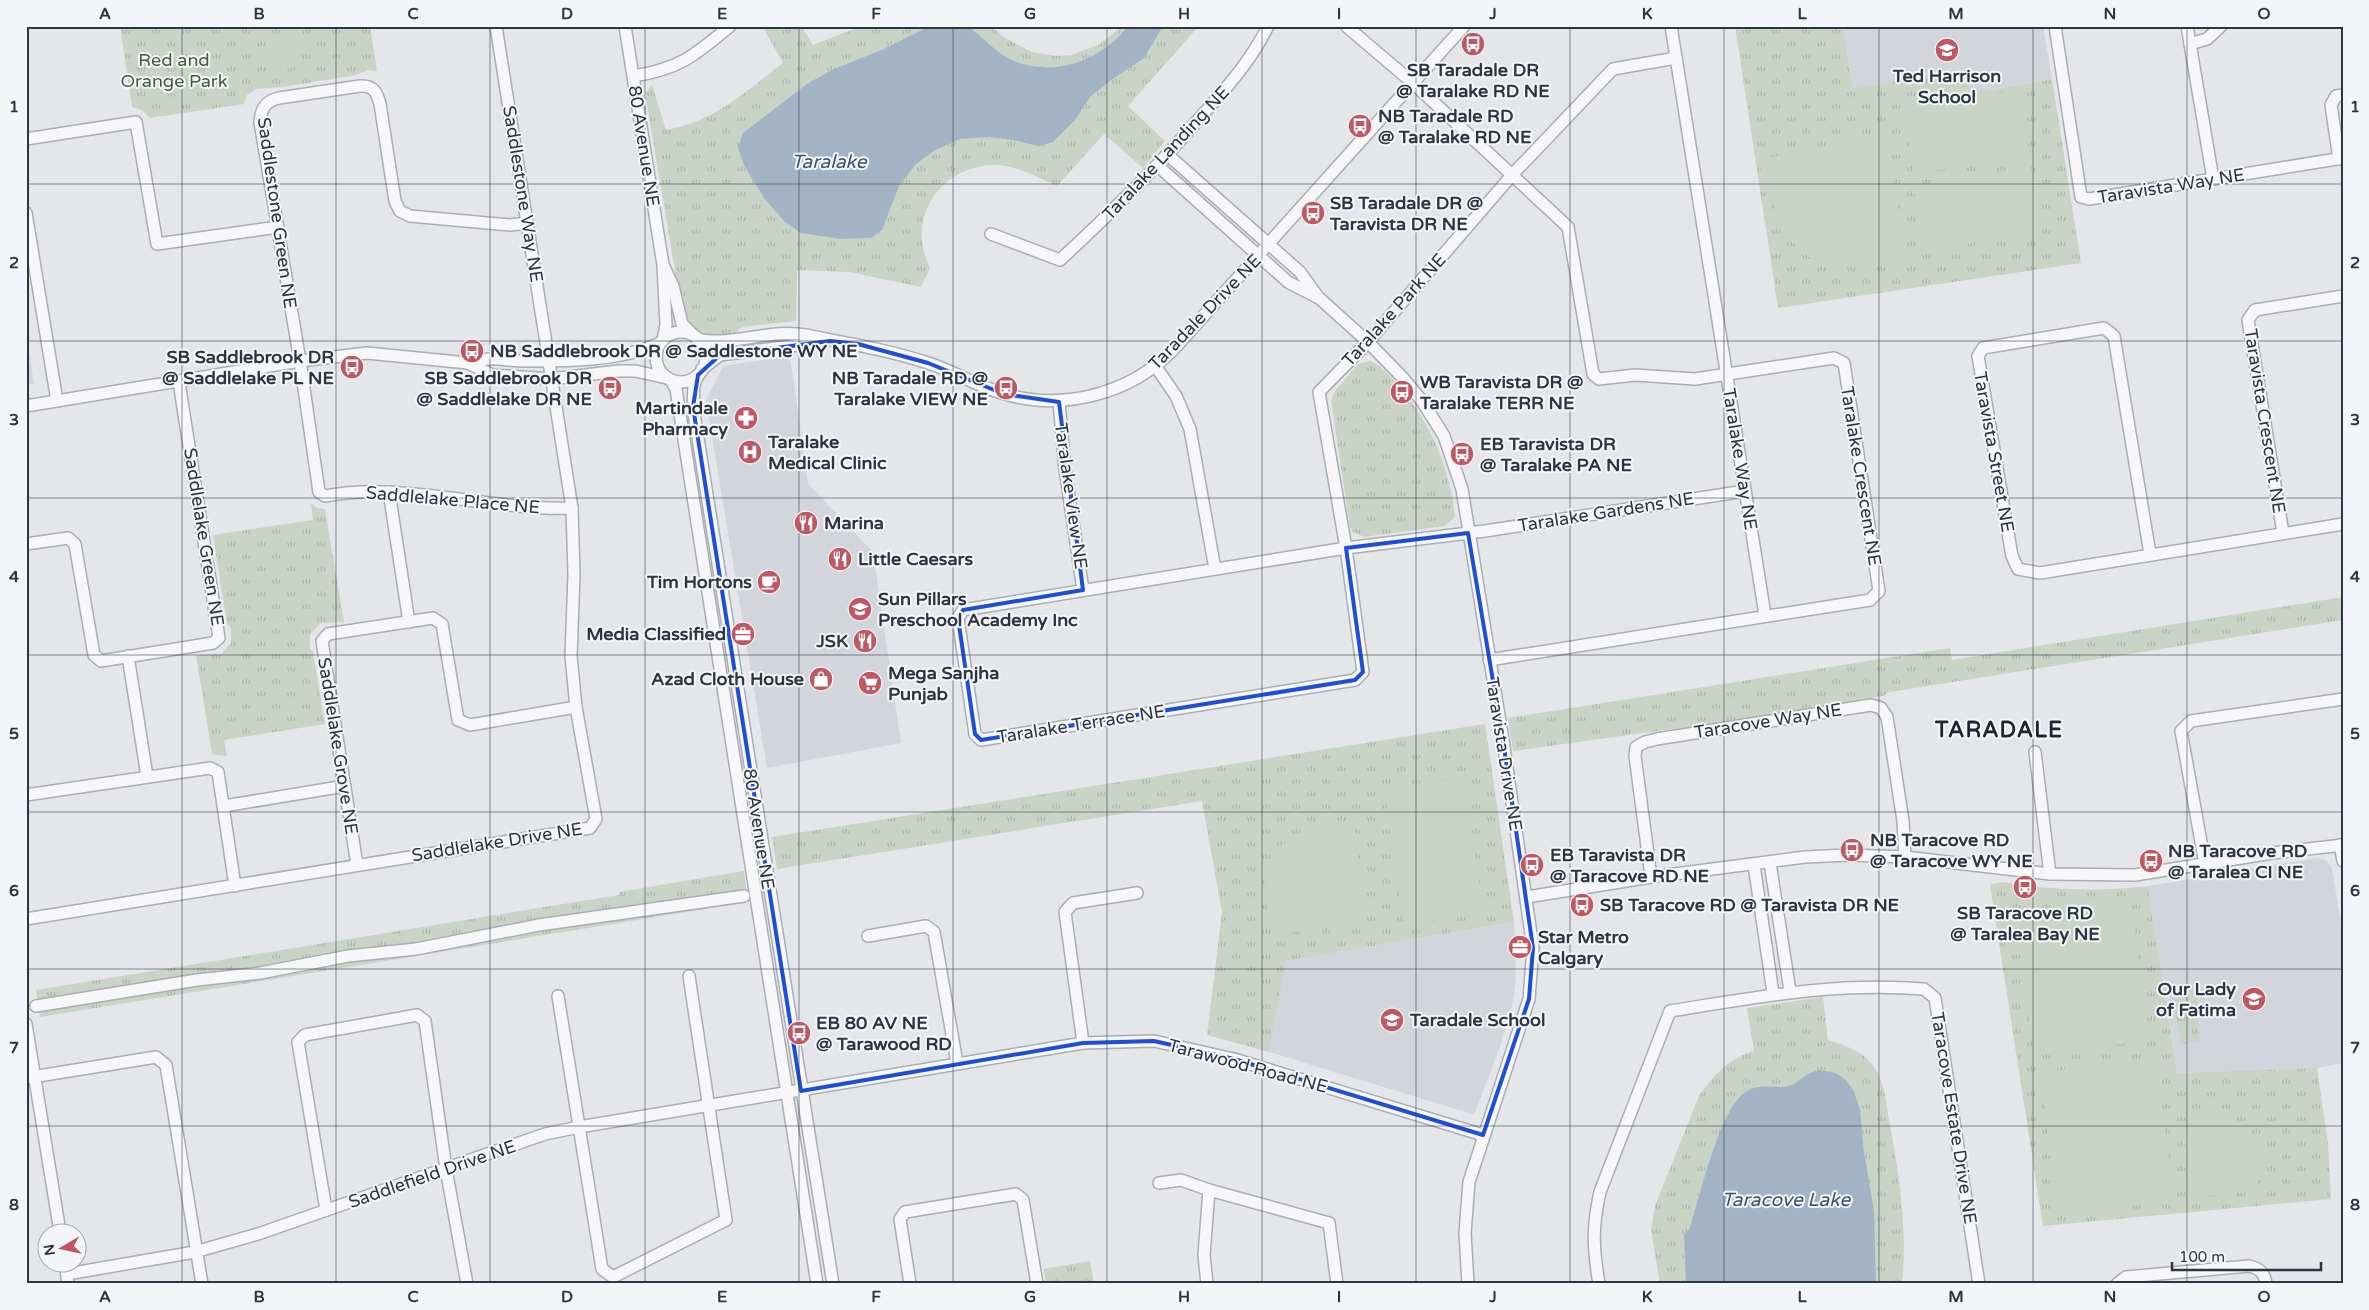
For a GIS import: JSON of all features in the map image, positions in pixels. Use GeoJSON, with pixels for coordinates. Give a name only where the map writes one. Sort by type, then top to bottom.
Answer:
{"type":"FeatureCollection","features":[{"type":"Feature","properties":{"kind":"street","name":"Saddlestone Way NE"},"geometry":{"type":"LineString","coordinates":[[496,26],[549,361]]}},
{"type":"Feature","properties":{"kind":"street","name":"80 Avenue NE"},"geometry":{"type":"LineString","coordinates":[[625,26],[663,265],[666,325],[661,341]]}},
{"type":"Feature","properties":{"kind":"street"},"geometry":{"type":"LineString","coordinates":[[633,76],[658,72],[684,62],[730,26]]}},
{"type":"Feature","properties":{"kind":"street","name":"Taralake Landing NE"},"geometry":{"type":"LineString","coordinates":[[991,234],[1060,260],[1123,202],[1168,155],[1243,69],[1260,44],[1268,26]]}},
{"type":"Feature","properties":{"kind":"street"},"geometry":{"type":"LineString","coordinates":[[1346,26],[1413,83],[1568,227],[1594,374],[1599,379],[1635,375],[1694,379],[1726,374]]}},
{"type":"Feature","properties":{"kind":"street","name":"Taradale Drive NE"},"geometry":{"type":"LineString","coordinates":[[695,337],[718,342],[795,334],[858,344],[928,363],[1004,394],[1042,401],[1059,402],[1112,389],[1156,367],[1270,244],[1464,26]]}},
{"type":"Feature","properties":{"kind":"street","name":"Taralake Way NE"},"geometry":{"type":"LineString","coordinates":[[1671,26],[1766,615]]}},
{"type":"Feature","properties":{"kind":"street","name":"Taravista Way NE"},"geometry":{"type":"LineString","coordinates":[[2055,26],[2081,198],[2090,199],[2341,158]]}},
{"type":"Feature","properties":{"kind":"street"},"geometry":{"type":"LineString","coordinates":[[2187,26],[2213,179]]}},
{"type":"Feature","properties":{"kind":"street"},"geometry":{"type":"LineString","coordinates":[[2190,44],[2207,39],[2221,26]]}},
{"type":"Feature","properties":{"kind":"street","name":"Taralake Park NE"},"geometry":{"type":"LineString","coordinates":[[1346,548],[1319,392],[1368,342],[1512,175],[1613,70],[1676,58]]}},
{"type":"Feature","properties":{"kind":"street","name":"Saddlestone Green NE"},"geometry":{"type":"LineString","coordinates":[[300,361],[260,122],[262,110],[268,102],[279,98],[365,86],[374,89],[378,96],[395,201],[400,211],[410,216],[428,218],[510,225],[528,223]]}},
{"type":"Feature","properties":{"kind":"street"},"geometry":{"type":"LineString","coordinates":[[2341,158],[2331,105],[2336,96],[2343,95]]}},
{"type":"Feature","properties":{"kind":"street"},"geometry":{"type":"LineString","coordinates":[[26,139],[136,122],[157,244],[278,228]]}},
{"type":"Feature","properties":{"kind":"street","name":"Taravista Drive NE"},"geometry":{"type":"LineString","coordinates":[[1168,155],[1300,272],[1318,297],[1368,342],[1422,401],[1444,436],[1462,490],[1527,897],[1533,948],[1529,998],[1507,1069],[1483,1135],[1468,1190],[1464,1233],[1468,1284]]}},
{"type":"Feature","properties":{"kind":"street","name":"Taravista Drive NE"},"geometry":{"type":"LineString","coordinates":[[1158,166],[1288,282],[1318,297]]}},
{"type":"Feature","properties":{"kind":"street"},"geometry":{"type":"LineString","coordinates":[[26,213],[57,401]]}},
{"type":"Feature","properties":{"kind":"street","name":"80 Avenue NE"},"geometry":{"type":"LineString","coordinates":[[663,265],[673,286],[682,324],[695,337]]}},
{"type":"Feature","properties":{"kind":"street","name":"Taravista Crescent NE"},"geometry":{"type":"LineString","coordinates":[[2283,533],[2248,320],[2255,310],[2343,296]]}},
{"type":"Feature","properties":{"kind":"street","name":"Taravista Street NE"},"geometry":{"type":"LineString","coordinates":[[2150,554],[2114,336],[2104,328],[1983,348],[1978,356],[2012,556],[2018,569],[2040,573],[2343,524]]}},
{"type":"Feature","properties":{"kind":"street"},"geometry":{"type":"LineString","coordinates":[[26,406],[300,361],[367,353],[468,363],[492,375],[551,379],[619,370],[635,371],[686,381],[700,372],[705,361],[704,349],[695,337],[681,332],[672,334],[638,353],[549,361],[486,358],[468,363]]}},
{"type":"Feature","properties":{"kind":"street"},"geometry":{"type":"LineString","coordinates":[[661,341],[656,358],[658,366],[669,379]]}},
{"type":"Feature","properties":{"kind":"street","name":"Taradale Drive NE"},"geometry":{"type":"LineString","coordinates":[[700,372],[720,355],[830,341]]}},
{"type":"Feature","properties":{"kind":"street","name":"Taralake Crescent NE"},"geometry":{"type":"LineString","coordinates":[[1726,374],[1834,358],[1844,363],[1879,591],[1870,600],[1766,615]]}},
{"type":"Feature","properties":{"kind":"street","name":"Saddlelake Place NE"},"geometry":{"type":"LineString","coordinates":[[300,361],[319,492],[325,496],[358,491],[389,492],[527,508],[572,508]]}},
{"type":"Feature","properties":{"kind":"street","name":"Saddlelake Drive NE"},"geometry":{"type":"LineString","coordinates":[[26,918],[590,828],[596,819],[576,707],[571,656],[574,575],[572,508],[549,361]]}},
{"type":"Feature","properties":{"kind":"street"},"geometry":{"type":"LineString","coordinates":[[1156,367],[1176,396],[1192,436],[1215,569]]}},
{"type":"Feature","properties":{"kind":"street","name":"80 Avenue NE"},"geometry":{"type":"LineString","coordinates":[[700,372],[694,385],[693,407],[833,1284]]}},
{"type":"Feature","properties":{"kind":"street","name":"80 Avenue NE"},"geometry":{"type":"LineString","coordinates":[[669,379],[676,389],[817,1284]]}},
{"type":"Feature","properties":{"kind":"street","name":"Saddlelake Green NE"},"geometry":{"type":"LineString","coordinates":[[26,544],[68,538],[75,544],[94,655],[101,661],[213,643],[219,638],[179,382]]}},
{"type":"Feature","properties":{"kind":"street","name":"Taralake View NE"},"geometry":{"type":"LineString","coordinates":[[1059,402],[1063,452],[1083,590]]}},
{"type":"Feature","properties":{"kind":"street","name":"Taralake Gardens NE"},"geometry":{"type":"LineString","coordinates":[[1468,533],[1745,491]]}},
{"type":"Feature","properties":{"kind":"street"},"geometry":{"type":"LineString","coordinates":[[389,492],[409,622]]}},
{"type":"Feature","properties":{"kind":"street","name":"Taralake Terrace NE"},"geometry":{"type":"LineString","coordinates":[[1346,548],[1363,672],[1355,680],[982,740],[975,734],[958,618],[963,610],[1346,548],[1468,533]]}},
{"type":"Feature","properties":{"kind":"street"},"geometry":{"type":"LineString","coordinates":[[1489,660],[1694,629],[1766,615]]}},
{"type":"Feature","properties":{"kind":"street","name":"Saddlelake Grove NE"},"geometry":{"type":"LineString","coordinates":[[357,865],[322,641],[328,634],[433,618],[442,624],[458,720],[470,724],[576,707]]}},
{"type":"Feature","properties":{"kind":"street"},"geometry":{"type":"LineString","coordinates":[[128,656],[148,776]]}},
{"type":"Feature","properties":{"kind":"street"},"geometry":{"type":"LineString","coordinates":[[2205,864],[2181,731],[2191,721],[2343,699]]}},
{"type":"Feature","properties":{"kind":"street","name":"Taracove Way NE"},"geometry":{"type":"LineString","coordinates":[[1651,877],[1635,756],[1636,747],[1656,739],[1871,705],[1881,708],[1887,717],[1904,821],[1905,857]]}},
{"type":"Feature","properties":{"kind":"street"},"geometry":{"type":"LineString","coordinates":[[2035,752],[2050,874]]}},
{"type":"Feature","properties":{"kind":"street"},"geometry":{"type":"LineString","coordinates":[[26,795],[210,768],[218,772],[235,886]]}},
{"type":"Feature","properties":{"kind":"street"},"geometry":{"type":"LineString","coordinates":[[224,806],[345,786]]}},
{"type":"Feature","properties":{"kind":"street"},"geometry":{"type":"LineString","coordinates":[[1527,897],[1651,877],[1804,857],[1848,855],[1905,857],[2050,874],[2135,875],[2342,845],[2343,861]]}},
{"type":"Feature","properties":{"kind":"street"},"geometry":{"type":"LineString","coordinates":[[1770,862],[1790,991]]}},
{"type":"Feature","properties":{"kind":"street"},"geometry":{"type":"LineString","coordinates":[[1754,865],[1773,993]]}},
{"type":"Feature","properties":{"kind":"street"},"geometry":{"type":"LineString","coordinates":[[1083,1043],[1065,912],[1073,903],[1137,893]]}},
{"type":"Feature","properties":{"kind":"street"},"geometry":{"type":"LineString","coordinates":[[36,1006],[180,983],[260,973],[348,956],[416,949],[530,926],[744,896]]}},
{"type":"Feature","properties":{"kind":"street"},"geometry":{"type":"LineString","coordinates":[[868,936],[926,926],[934,932],[957,1063]]}},
{"type":"Feature","properties":{"kind":"street"},"geometry":{"type":"LineString","coordinates":[[558,996],[602,1269],[613,1277],[726,1220],[707,1106],[689,976]]}},
{"type":"Feature","properties":{"kind":"street","name":"Taracove Estate Drive NE"},"geometry":{"type":"LineString","coordinates":[[1599,1284],[1594,1252],[1594,1222],[1600,1192],[1670,1011],[1790,991],[1833,987],[1908,987],[1924,989],[1935,998],[1979,1284]]}},
{"type":"Feature","properties":{"kind":"street"},"geometry":{"type":"LineString","coordinates":[[326,1210],[298,1042],[305,1035],[417,1015],[425,1021],[446,1169],[467,1284]]}},
{"type":"Feature","properties":{"kind":"street"},"geometry":{"type":"LineString","coordinates":[[26,1024],[30,1078],[58,1222]]}},
{"type":"Feature","properties":{"kind":"street","name":"Tarawood Road NE"},"geometry":{"type":"LineString","coordinates":[[801,1090],[1083,1043],[1154,1041],[1234,1059],[1483,1135]]}},
{"type":"Feature","properties":{"kind":"street"},"geometry":{"type":"LineString","coordinates":[[30,1078],[156,1058],[166,1065],[195,1252],[202,1284]]}},
{"type":"Feature","properties":{"kind":"street","name":"Saddlefield Drive NE"},"geometry":{"type":"LineString","coordinates":[[67,1279],[195,1252],[258,1234],[545,1134],[801,1090]]}},
{"type":"Feature","properties":{"kind":"street"},"geometry":{"type":"LineString","coordinates":[[1159,1183],[1181,1180],[1209,1190],[1329,1223],[1337,1284]]}},
{"type":"Feature","properties":{"kind":"street"},"geometry":{"type":"LineString","coordinates":[[1207,1284],[1204,1255],[1209,1190]]}},
{"type":"Feature","properties":{"kind":"street"},"geometry":{"type":"LineString","coordinates":[[910,1284],[900,1219],[905,1212],[1016,1194],[1024,1200],[1037,1284]]}},
{"type":"Feature","properties":{"kind":"street"},"geometry":{"type":"LineString","coordinates":[[2117,1284],[2126,1277],[2249,1266],[2258,1268],[2266,1278],[2266,1284]]}},
{"type":"Feature","properties":{"kind":"highlighted area"},"geometry":{"type":"Polygon","coordinates":[[[830,341],[858,344],[928,363],[1004,394],[1059,402],[1083,590],[963,610],[958,618],[975,734],[981,740],[1355,680],[1363,672],[1346,548],[1468,533],[1503,740],[1533,948],[1529,999],[1483,1135],[1234,1059],[1154,1041],[1083,1043],[801,1091],[693,407],[698,375],[720,355],[830,341]]]}},
{"type":"Feature","properties":{"kind":"shaded area","name":"Ted Harrison School"},"geometry":{"type":"Polygon","coordinates":[[[1843,26],[2043,26],[2052,79],[1985,91],[1941,74],[1853,88],[1843,26]]]}},
{"type":"Feature","properties":{"kind":"shaded area"},"geometry":{"type":"Polygon","coordinates":[[[26,332],[34,384],[26,385],[26,332]]]}},
{"type":"Feature","properties":{"kind":"shaded area"},"geometry":{"type":"Polygon","coordinates":[[[790,356],[808,484],[873,552],[901,743],[767,768],[706,400],[723,366],[790,356]]]}},
{"type":"Feature","properties":{"kind":"shaded area","name":"Our Lady of Fatima"},"geometry":{"type":"Polygon","coordinates":[[[2317,858],[2326,860],[2332,868],[2343,936],[2343,1063],[2317,1068],[2177,1073],[2148,886],[2317,858]]]}},
{"type":"Feature","properties":{"kind":"shaded area","name":"Taradale School"},"geometry":{"type":"Polygon","coordinates":[[[1514,922],[1516,979],[1512,1007],[1499,1050],[1475,1112],[1472,1114],[1269,1052],[1286,961],[1514,922]]]}},
{"type":"Feature","properties":{"kind":"green space","name":"Red and Orange Park"},"geometry":{"type":"Polygon","coordinates":[[[120,26],[370,26],[377,71],[368,70],[356,75],[283,87],[256,89],[247,95],[244,104],[150,118],[142,110],[132,107],[120,26]]]}},
{"type":"Feature","properties":{"kind":"green space"},"geometry":{"type":"Polygon","coordinates":[[[762,26],[801,26],[813,45],[862,26],[991,26],[1005,38],[1032,52],[1056,56],[1072,55],[1100,44],[1123,26],[1199,26],[1128,106],[1165,141],[1143,168],[1104,134],[1057,186],[1011,167],[995,165],[975,167],[958,174],[932,198],[925,214],[922,231],[923,250],[930,268],[921,287],[849,272],[797,270],[796,321],[742,327],[734,334],[725,336],[709,335],[697,330],[686,320],[680,300],[645,93],[652,85],[666,130],[683,126],[714,113],[743,94],[783,63],[762,26]]]}},
{"type":"Feature","properties":{"kind":"green space"},"geometry":{"type":"Polygon","coordinates":[[[1735,26],[1843,26],[1853,88],[1941,74],[1985,91],[2052,79],[2081,263],[1778,308],[1735,26]]]}},
{"type":"Feature","properties":{"kind":"green space"},"geometry":{"type":"Polygon","coordinates":[[[285,39],[291,40],[299,48],[299,60],[291,68],[285,69],[279,68],[271,60],[270,54],[271,48],[279,40],[285,39]]]}},
{"type":"Feature","properties":{"kind":"green space"},"geometry":{"type":"Polygon","coordinates":[[[2020,90],[2030,157],[1913,174],[1904,107],[2020,90]]]}},
{"type":"Feature","properties":{"kind":"green space"},"geometry":{"type":"Polygon","coordinates":[[[1878,135],[1888,143],[1905,258],[1851,266],[1809,257],[1783,234],[1758,160],[1878,135]]]}},
{"type":"Feature","properties":{"kind":"green space"},"geometry":{"type":"Polygon","coordinates":[[[2031,166],[2042,232],[1924,251],[1913,186],[2031,166]]]}},
{"type":"Feature","properties":{"kind":"green space"},"geometry":{"type":"Polygon","coordinates":[[[1370,361],[1386,372],[1410,400],[1421,415],[1437,447],[1449,481],[1455,517],[1445,526],[1364,537],[1353,532],[1350,527],[1331,400],[1335,391],[1358,364],[1370,361]]]}},
{"type":"Feature","properties":{"kind":"green space"},"geometry":{"type":"Polygon","coordinates":[[[311,503],[317,508],[325,509],[344,622],[321,623],[310,634],[310,648],[313,652],[325,724],[224,740],[227,756],[212,754],[196,655],[221,654],[231,643],[231,629],[227,623],[213,535],[313,520],[311,503]]]}},
{"type":"Feature","properties":{"kind":"green space"},"geometry":{"type":"Polygon","coordinates":[[[2343,597],[2343,620],[1890,692],[1883,696],[1772,715],[1513,751],[1508,718],[1950,648],[1952,660],[2343,597]]]}},
{"type":"Feature","properties":{"kind":"green space"},"geometry":{"type":"Polygon","coordinates":[[[1485,724],[1514,922],[1286,961],[1269,1052],[1207,1035],[1222,912],[1202,801],[777,869],[772,837],[1485,724]]]}},
{"type":"Feature","properties":{"kind":"green space"},"geometry":{"type":"Polygon","coordinates":[[[1464,777],[1484,913],[1404,925],[1384,790],[1464,777]]]}},
{"type":"Feature","properties":{"kind":"green space"},"geometry":{"type":"Polygon","coordinates":[[[1353,824],[1367,913],[1359,923],[1273,935],[1263,891],[1274,852],[1304,829],[1353,824]]]}},
{"type":"Feature","properties":{"kind":"green space"},"geometry":{"type":"Polygon","coordinates":[[[744,871],[748,902],[40,1017],[36,990],[619,895],[619,892],[744,871]]]}},
{"type":"Feature","properties":{"kind":"green space"},"geometry":{"type":"Polygon","coordinates":[[[2002,882],[2038,887],[2075,889],[2148,886],[2177,1073],[2317,1068],[2328,1144],[2331,1199],[2043,1226],[1990,885],[2002,882]]]}},
{"type":"Feature","properties":{"kind":"green space"},"geometry":{"type":"Polygon","coordinates":[[[2130,896],[2150,1040],[2034,1056],[2014,913],[2130,896]]]}},
{"type":"Feature","properties":{"kind":"green space"},"geometry":{"type":"Polygon","coordinates":[[[2196,986],[2200,1015],[2197,1016],[2200,1039],[2198,1042],[2182,1044],[2177,1019],[2175,1019],[2172,998],[2177,987],[2196,986]]]}},
{"type":"Feature","properties":{"kind":"green space","name":"Taracove Lake"},"geometry":{"type":"Polygon","coordinates":[[[1823,997],[1828,1040],[1847,1046],[1864,1056],[1877,1072],[1883,1085],[1902,1202],[1904,1263],[1902,1284],[1660,1284],[1651,1230],[1655,1206],[1699,1096],[1729,1063],[1754,1051],[1747,1008],[1823,997]]]}},
{"type":"Feature","properties":{"kind":"green space"},"geometry":{"type":"Polygon","coordinates":[[[2155,1057],[2175,1200],[2059,1216],[2039,1073],[2155,1057]]]}},
{"type":"Feature","properties":{"kind":"green space"},"geometry":{"type":"Polygon","coordinates":[[[2214,1115],[2243,1124],[2262,1156],[2256,1191],[2195,1197],[2189,1191],[2183,1128],[2214,1115]]]}},
{"type":"Feature","properties":{"kind":"green space"},"geometry":{"type":"Polygon","coordinates":[[[1090,1261],[1094,1284],[1046,1284],[1044,1269],[1090,1261]]]}},
{"type":"Feature","properties":{"kind":"water","name":"Taralake"},"geometry":{"type":"Polygon","coordinates":[[[930,26],[967,26],[1007,58],[1030,66],[1045,67],[1077,63],[1105,48],[1128,26],[1163,26],[1144,58],[1090,97],[1075,120],[1053,142],[1038,146],[1014,140],[989,137],[960,139],[935,150],[916,164],[899,186],[882,230],[871,238],[841,239],[801,233],[784,221],[764,198],[744,165],[738,148],[743,133],[807,84],[834,69],[884,49],[930,26]]]}},
{"type":"Feature","properties":{"kind":"water","name":"Taracove Lake"},"geometry":{"type":"Polygon","coordinates":[[[1819,1070],[1836,1073],[1846,1080],[1853,1090],[1860,1109],[1864,1152],[1874,1211],[1876,1284],[1686,1284],[1684,1234],[1689,1230],[1719,1134],[1737,1100],[1747,1091],[1757,1087],[1789,1086],[1810,1073],[1819,1070]]]}},
{"type":"Feature","properties":{"kind":"place","name":"SB Taradale DR @ Taralake RD NE"},"geometry":{"type":"Point","coordinates":[1473,44]}},
{"type":"Feature","properties":{"kind":"place","name":"Ted Harrison School"},"geometry":{"type":"Point","coordinates":[1947,50]}},
{"type":"Feature","properties":{"kind":"place","name":"NB Taradale RD @ Taralake RD NE"},"geometry":{"type":"Point","coordinates":[1360,126]}},
{"type":"Feature","properties":{"kind":"place","name":"SB Taradale DR @ Taravista DR NE"},"geometry":{"type":"Point","coordinates":[1313,213]}},
{"type":"Feature","properties":{"kind":"place","name":"NB Saddlebrook DR @ Saddlestone WY NE"},"geometry":{"type":"Point","coordinates":[472,351]}},
{"type":"Feature","properties":{"kind":"place","name":"SB Saddlebrook DR @ Saddlelake PL NE"},"geometry":{"type":"Point","coordinates":[352,367]}},
{"type":"Feature","properties":{"kind":"place","name":"SB Saddlebrook DR @ Saddlelake DR NE"},"geometry":{"type":"Point","coordinates":[610,388]}},
{"type":"Feature","properties":{"kind":"place","name":"NB Taradale RD @ Taralake VIEW NE"},"geometry":{"type":"Point","coordinates":[1006,388]}},
{"type":"Feature","properties":{"kind":"place","name":"WB Taravista DR @ Taralake TERR NE"},"geometry":{"type":"Point","coordinates":[1402,392]}},
{"type":"Feature","properties":{"kind":"place","name":"Martindale Pharmacy"},"geometry":{"type":"Point","coordinates":[746,418]}},
{"type":"Feature","properties":{"kind":"place","name":"Taralake Medical Clinic"},"geometry":{"type":"Point","coordinates":[750,452]}},
{"type":"Feature","properties":{"kind":"place","name":"EB Taravista DR @ Taralake PA NE"},"geometry":{"type":"Point","coordinates":[1462,454]}},
{"type":"Feature","properties":{"kind":"place","name":"Marina"},"geometry":{"type":"Point","coordinates":[806,523]}},
{"type":"Feature","properties":{"kind":"place","name":"Little Caesars"},"geometry":{"type":"Point","coordinates":[840,559]}},
{"type":"Feature","properties":{"kind":"place","name":"Tim Hortons"},"geometry":{"type":"Point","coordinates":[769,582]}},
{"type":"Feature","properties":{"kind":"place","name":"Sun Pillars Preschool Academy Inc"},"geometry":{"type":"Point","coordinates":[860,609]}},
{"type":"Feature","properties":{"kind":"place","name":"Media Classified"},"geometry":{"type":"Point","coordinates":[743,634]}},
{"type":"Feature","properties":{"kind":"place","name":"JSK"},"geometry":{"type":"Point","coordinates":[865,641]}},
{"type":"Feature","properties":{"kind":"place","name":"Azad Cloth House"},"geometry":{"type":"Point","coordinates":[821,679]}},
{"type":"Feature","properties":{"kind":"place","name":"Mega Sanjha Punjab"},"geometry":{"type":"Point","coordinates":[870,683]}},
{"type":"Feature","properties":{"kind":"place","name":"NB Taracove RD @ Taracove WY NE"},"geometry":{"type":"Point","coordinates":[1852,850]}},
{"type":"Feature","properties":{"kind":"place","name":"NB Taracove RD @ Taralea CI NE"},"geometry":{"type":"Point","coordinates":[2151,861]}},
{"type":"Feature","properties":{"kind":"place","name":"EB Taravista DR @ Taracove RD NE"},"geometry":{"type":"Point","coordinates":[1532,865]}},
{"type":"Feature","properties":{"kind":"place","name":"SB Taracove RD @ Taralea Bay NE"},"geometry":{"type":"Point","coordinates":[2025,887]}},
{"type":"Feature","properties":{"kind":"place","name":"SB Taracove RD @ Taravista DR NE"},"geometry":{"type":"Point","coordinates":[1582,905]}},
{"type":"Feature","properties":{"kind":"place","name":"Star Metro Calgary"},"geometry":{"type":"Point","coordinates":[1520,947]}},
{"type":"Feature","properties":{"kind":"place","name":"Our Lady of Fatima"},"geometry":{"type":"Point","coordinates":[2254,999]}},
{"type":"Feature","properties":{"kind":"place","name":"Taradale School"},"geometry":{"type":"Point","coordinates":[1392,1020]}},
{"type":"Feature","properties":{"kind":"place","name":"EB 80 AV NE @ Tarawood RD"},"geometry":{"type":"Point","coordinates":[799,1033]}},
{"type":"Feature","properties":{"kind":"district","name":"TARADALE"},"geometry":{"type":"Point","coordinates":[1999,729]}}]}
